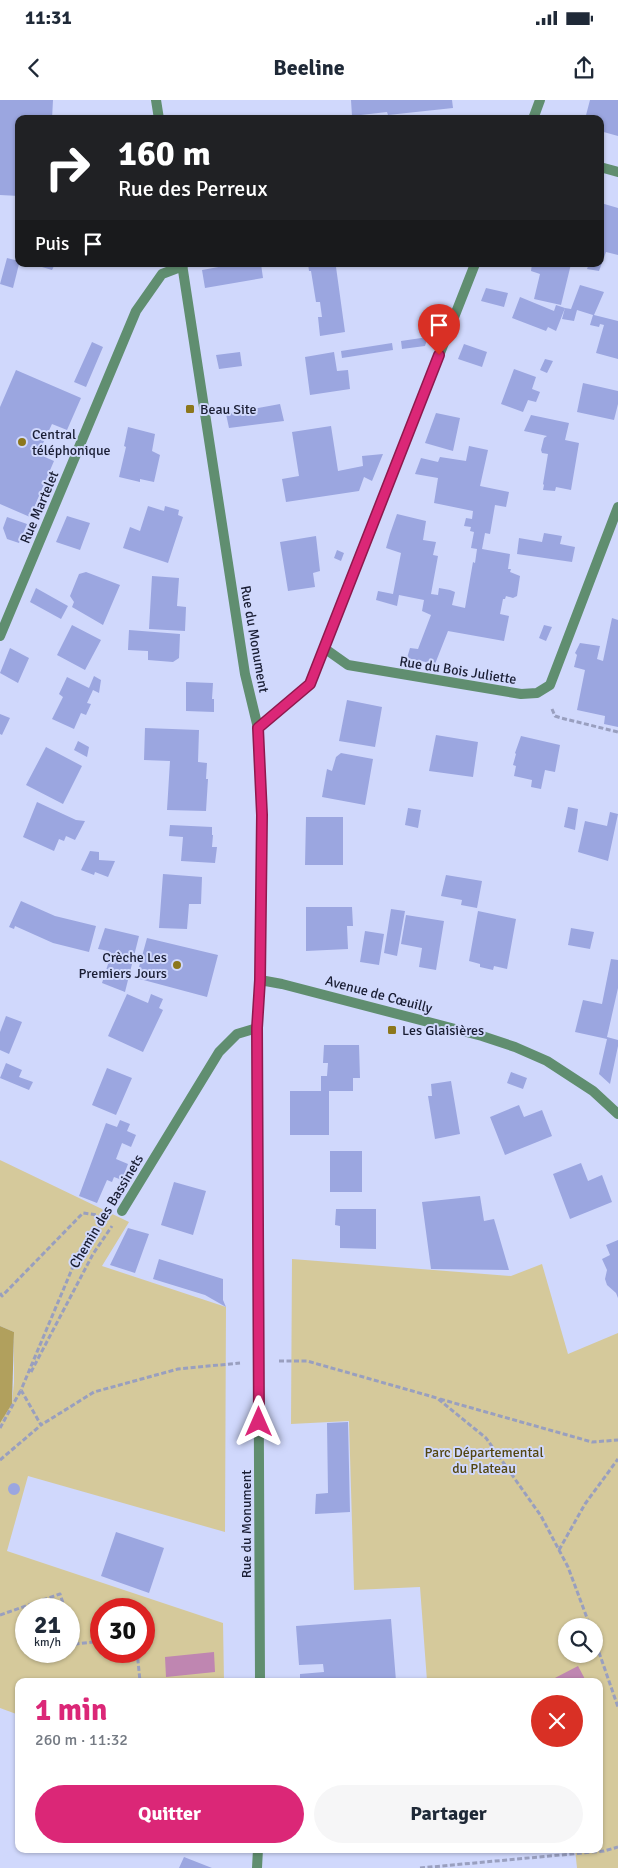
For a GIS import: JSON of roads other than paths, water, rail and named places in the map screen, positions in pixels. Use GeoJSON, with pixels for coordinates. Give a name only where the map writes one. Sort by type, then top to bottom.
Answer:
{"type":"FeatureCollection","features":[{"type":"Feature","properties":{"kind":"street"},"geometry":{"type":"LineString","coordinates":[[156,100],[158,115]]}},
{"type":"Feature","properties":{"kind":"street"},"geometry":{"type":"LineString","coordinates":[[534,115],[540,100]]}},
{"type":"Feature","properties":{"kind":"street"},"geometry":{"type":"LineString","coordinates":[[604,168],[618,172]]}},
{"type":"Feature","properties":{"kind":"street","name":"Rue Martelet"},"geometry":{"type":"LineString","coordinates":[[0,636],[136,311],[162,274],[178,267]]}},
{"type":"Feature","properties":{"kind":"street","name":"Rue du Monument"},"geometry":{"type":"LineString","coordinates":[[182,267],[246,674],[258,728],[262,815],[260,980],[257,1028],[260,1678]]}},
{"type":"Feature","properties":{"kind":"street"},"geometry":{"type":"LineString","coordinates":[[258,728],[310,684],[474,267]]}},
{"type":"Feature","properties":{"kind":"street","name":"Rue du Bois Juliette"},"geometry":{"type":"LineString","coordinates":[[324,648],[348,665],[521,694],[537,693],[550,685],[618,507]]}},
{"type":"Feature","properties":{"kind":"street","name":"Avenue de Cœuilly"},"geometry":{"type":"LineString","coordinates":[[260,980],[282,984],[482,1036],[514,1047],[547,1061],[593,1091],[618,1114]]}},
{"type":"Feature","properties":{"kind":"street","name":"Chemin des Bassinets"},"geometry":{"type":"LineString","coordinates":[[122,1211],[219,1052],[237,1034],[257,1028]]}},
{"type":"Feature","properties":{"kind":"street"},"geometry":{"type":"LineString","coordinates":[[257,1868],[258,1853]]}},
{"type":"Feature","properties":{"kind":"place","name":"Beau Site"},"geometry":{"type":"Point","coordinates":[190,409]}},
{"type":"Feature","properties":{"kind":"place","name":"Central téléphonique"},"geometry":{"type":"Point","coordinates":[22,442]}},
{"type":"Feature","properties":{"kind":"place","name":"Crèche Les Premiers Jours"},"geometry":{"type":"Point","coordinates":[177,965]}},
{"type":"Feature","properties":{"kind":"place","name":"Les Glaisières"},"geometry":{"type":"Point","coordinates":[392,1030]}},
{"type":"Feature","properties":{"kind":"park label","name":"Parc Départemental du Plateau"},"geometry":{"type":"Point","coordinates":[484,1460]}}]}
